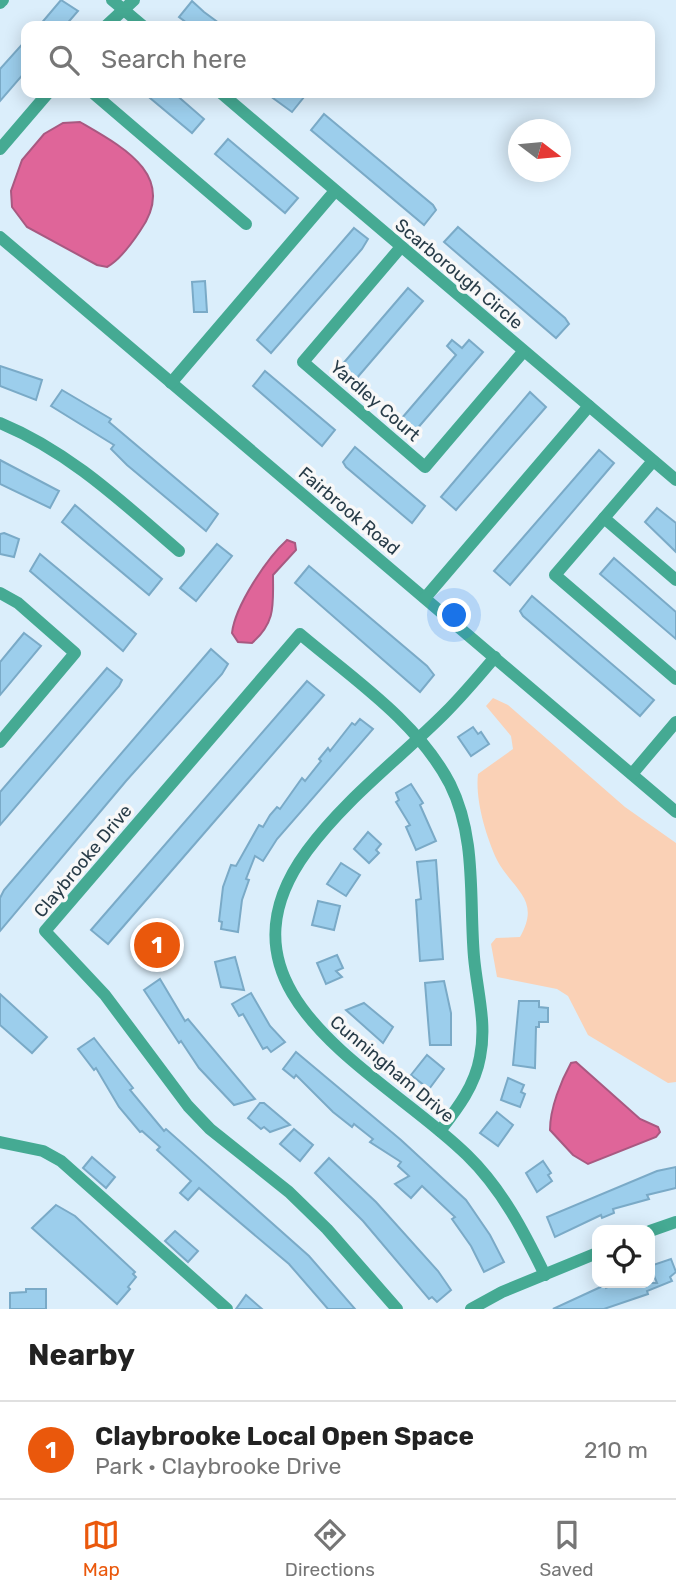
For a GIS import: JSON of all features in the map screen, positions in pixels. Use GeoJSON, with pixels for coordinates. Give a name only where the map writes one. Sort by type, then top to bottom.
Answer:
{"type":"FeatureCollection","features":[{"type":"Feature","properties":{"kind":"street"},"geometry":{"type":"LineString","coordinates":[[112,0],[137,21]]}},
{"type":"Feature","properties":{"kind":"street"},"geometry":{"type":"LineString","coordinates":[[111,21],[134,0]]}},
{"type":"Feature","properties":{"kind":"street"},"geometry":{"type":"LineString","coordinates":[[0,149],[44,98]]}},
{"type":"Feature","properties":{"kind":"street"},"geometry":{"type":"LineString","coordinates":[[99,98],[246,224]]}},
{"type":"Feature","properties":{"kind":"street","name":"Scarborough Circle"},"geometry":{"type":"LineString","coordinates":[[227,98],[676,480]]}},
{"type":"Feature","properties":{"kind":"street"},"geometry":{"type":"LineString","coordinates":[[171,383],[335,191]]}},
{"type":"Feature","properties":{"kind":"street","name":"Fairbrook Road"},"geometry":{"type":"LineString","coordinates":[[0,237],[676,812]]}},
{"type":"Feature","properties":{"kind":"street","name":"Yardley Court"},"geometry":{"type":"LineString","coordinates":[[401,247],[303,362],[414,458],[425,467],[523,352]]}},
{"type":"Feature","properties":{"kind":"street"},"geometry":{"type":"LineString","coordinates":[[425,598],[589,407]]}},
{"type":"Feature","properties":{"kind":"street"},"geometry":{"type":"LineString","coordinates":[[0,424],[49,447],[92,476],[179,551]]}},
{"type":"Feature","properties":{"kind":"street"},"geometry":{"type":"LineString","coordinates":[[653,461],[555,575],[676,679]]}},
{"type":"Feature","properties":{"kind":"street"},"geometry":{"type":"LineString","coordinates":[[604,518],[676,580]]}},
{"type":"Feature","properties":{"kind":"street"},"geometry":{"type":"LineString","coordinates":[[0,593],[18,603],[75,653],[0,742]]}},
{"type":"Feature","properties":{"kind":"street","name":"Claybrooke Drive"},"geometry":{"type":"LineString","coordinates":[[397,1309],[327,1229],[289,1192],[210,1129],[188,1106],[104,995],[45,932],[300,634],[400,719],[417,739]]}},
{"type":"Feature","properties":{"kind":"street","name":"Cunningham Drive"},"geometry":{"type":"LineString","coordinates":[[495,657],[445,713],[358,794],[307,850],[285,890],[276,923],[276,943],[279,962],[304,1015],[333,1044],[468,1155],[500,1194],[523,1231],[545,1275]]}},
{"type":"Feature","properties":{"kind":"street"},"geometry":{"type":"LineString","coordinates":[[632,774],[676,722]]}},
{"type":"Feature","properties":{"kind":"street"},"geometry":{"type":"LineString","coordinates":[[417,739],[449,784],[466,833],[470,859],[474,957],[483,1019],[480,1059],[473,1081],[440,1132]]}},
{"type":"Feature","properties":{"kind":"street"},"geometry":{"type":"LineString","coordinates":[[0,1142],[43,1151],[61,1161],[227,1309]]}},
{"type":"Feature","properties":{"kind":"street"},"geometry":{"type":"LineString","coordinates":[[655,1229],[676,1222]]}},
{"type":"Feature","properties":{"kind":"street"},"geometry":{"type":"LineString","coordinates":[[471,1309],[592,1255]]}},
{"type":"Feature","properties":{"kind":"shaded area"},"geometry":{"type":"Polygon","coordinates":[[[80,122],[113,142],[141,165],[153,194],[150,212],[140,231],[121,256],[107,267],[97,265],[27,227],[12,207],[11,191],[22,160],[44,134],[63,123],[80,122]]]}},
{"type":"Feature","properties":{"kind":"shaded area"},"geometry":{"type":"Polygon","coordinates":[[[287,540],[295,543],[296,550],[273,575],[273,604],[269,620],[252,643],[238,642],[232,633],[245,596],[287,540]]]}},
{"type":"Feature","properties":{"kind":"shaded area"},"geometry":{"type":"Polygon","coordinates":[[[493,698],[508,705],[625,807],[676,843],[676,1082],[668,1083],[588,1035],[568,996],[557,989],[497,977],[491,944],[496,938],[520,937],[528,913],[522,895],[497,860],[485,829],[480,806],[478,774],[513,749],[511,736],[486,706],[493,698]]]}},
{"type":"Feature","properties":{"kind":"shaded area"},"geometry":{"type":"Polygon","coordinates":[[[157,929],[172,943],[156,959],[141,946],[157,929]]]}},
{"type":"Feature","properties":{"kind":"shaded area"},"geometry":{"type":"Polygon","coordinates":[[[576,1062],[640,1119],[658,1127],[660,1132],[656,1137],[588,1164],[573,1155],[550,1130],[560,1086],[571,1063],[576,1062]]]}},
{"type":"Feature","properties":{"kind":"building"},"geometry":{"type":"Polygon","coordinates":[[[61,0],[78,11],[69,21],[43,21],[61,0]]]}},
{"type":"Feature","properties":{"kind":"building"},"geometry":{"type":"Polygon","coordinates":[[[192,1],[216,21],[184,21],[179,17],[192,1]]]}},
{"type":"Feature","properties":{"kind":"building"},"geometry":{"type":"Polygon","coordinates":[[[21,46],[21,77],[0,101],[0,69],[21,46]]]}},
{"type":"Feature","properties":{"kind":"building"},"geometry":{"type":"Polygon","coordinates":[[[150,98],[180,98],[204,119],[192,133],[150,98]]]}},
{"type":"Feature","properties":{"kind":"building"},"geometry":{"type":"Polygon","coordinates":[[[273,98],[303,98],[292,112],[273,98]]]}},
{"type":"Feature","properties":{"kind":"building"},"geometry":{"type":"Polygon","coordinates":[[[324,114],[433,205],[436,210],[424,225],[311,130],[324,114]]]}},
{"type":"Feature","properties":{"kind":"building"},"geometry":{"type":"Polygon","coordinates":[[[228,139],[298,198],[285,213],[215,154],[228,139]]]}},
{"type":"Feature","properties":{"kind":"building"},"geometry":{"type":"Polygon","coordinates":[[[458,227],[565,318],[569,324],[556,338],[444,242],[458,227]]]}},
{"type":"Feature","properties":{"kind":"building"},"geometry":{"type":"Polygon","coordinates":[[[354,228],[368,239],[362,249],[271,353],[257,340],[354,228]]]}},
{"type":"Feature","properties":{"kind":"building"},"geometry":{"type":"Polygon","coordinates":[[[205,281],[207,312],[194,312],[192,282],[205,281]]]}},
{"type":"Feature","properties":{"kind":"building"},"geometry":{"type":"Polygon","coordinates":[[[408,288],[423,301],[356,379],[341,366],[408,288]]]}},
{"type":"Feature","properties":{"kind":"building"},"geometry":{"type":"Polygon","coordinates":[[[452,340],[462,348],[469,340],[483,352],[416,430],[402,418],[456,355],[447,346],[452,340]]]}},
{"type":"Feature","properties":{"kind":"building"},"geometry":{"type":"Polygon","coordinates":[[[0,366],[42,380],[36,400],[0,386],[0,366]]]}},
{"type":"Feature","properties":{"kind":"building"},"geometry":{"type":"Polygon","coordinates":[[[265,371],[335,430],[322,446],[253,386],[265,371]]]}},
{"type":"Feature","properties":{"kind":"building"},"geometry":{"type":"Polygon","coordinates":[[[62,390],[111,419],[109,422],[218,514],[206,531],[127,465],[111,449],[114,445],[51,406],[62,390]]]}},
{"type":"Feature","properties":{"kind":"building"},"geometry":{"type":"Polygon","coordinates":[[[530,392],[546,407],[456,510],[441,497],[530,392]]]}},
{"type":"Feature","properties":{"kind":"building"},"geometry":{"type":"Polygon","coordinates":[[[355,447],[425,506],[412,523],[346,467],[343,462],[355,447]]]}},
{"type":"Feature","properties":{"kind":"building"},"geometry":{"type":"Polygon","coordinates":[[[599,450],[614,463],[510,585],[494,571],[599,450]]]}},
{"type":"Feature","properties":{"kind":"building"},"geometry":{"type":"Polygon","coordinates":[[[0,460],[59,491],[50,508],[0,484],[0,460]]]}},
{"type":"Feature","properties":{"kind":"building"},"geometry":{"type":"Polygon","coordinates":[[[75,505],[162,579],[149,595],[62,522],[75,505]]]}},
{"type":"Feature","properties":{"kind":"building"},"geometry":{"type":"Polygon","coordinates":[[[657,508],[676,523],[676,552],[645,522],[657,508]]]}},
{"type":"Feature","properties":{"kind":"building"},"geometry":{"type":"Polygon","coordinates":[[[0,534],[19,539],[14,557],[0,554],[0,534]]]}},
{"type":"Feature","properties":{"kind":"building"},"geometry":{"type":"Polygon","coordinates":[[[217,544],[232,556],[196,601],[180,588],[217,544]]]}},
{"type":"Feature","properties":{"kind":"building"},"geometry":{"type":"Polygon","coordinates":[[[40,554],[136,634],[123,651],[30,571],[40,554]]]}},
{"type":"Feature","properties":{"kind":"building"},"geometry":{"type":"Polygon","coordinates":[[[614,558],[676,612],[676,639],[600,574],[614,558]]]}},
{"type":"Feature","properties":{"kind":"building"},"geometry":{"type":"Polygon","coordinates":[[[309,566],[427,666],[434,675],[420,692],[295,583],[309,566]]]}},
{"type":"Feature","properties":{"kind":"building"},"geometry":{"type":"Polygon","coordinates":[[[532,596],[654,700],[640,716],[523,616],[520,611],[532,596]]]}},
{"type":"Feature","properties":{"kind":"building"},"geometry":{"type":"Polygon","coordinates":[[[24,633],[41,646],[0,695],[0,662],[24,633]]]}},
{"type":"Feature","properties":{"kind":"building"},"geometry":{"type":"Polygon","coordinates":[[[211,649],[228,664],[222,674],[126,781],[0,931],[0,898],[4,890],[211,649]]]}},
{"type":"Feature","properties":{"kind":"building"},"geometry":{"type":"Polygon","coordinates":[[[107,668],[122,680],[119,686],[0,825],[0,792],[107,668]]]}},
{"type":"Feature","properties":{"kind":"building"},"geometry":{"type":"Polygon","coordinates":[[[307,681],[324,695],[108,944],[91,930],[307,681]]]}},
{"type":"Feature","properties":{"kind":"building"},"geometry":{"type":"Polygon","coordinates":[[[360,719],[373,729],[277,839],[263,861],[255,856],[246,879],[249,880],[242,900],[238,932],[221,929],[222,922],[219,921],[223,887],[231,865],[236,866],[259,825],[263,827],[302,778],[305,781],[328,748],[330,751],[352,723],[355,725],[360,719]]]}},
{"type":"Feature","properties":{"kind":"building"},"geometry":{"type":"Polygon","coordinates":[[[473,727],[478,734],[481,732],[489,744],[471,756],[458,737],[473,727]]]}},
{"type":"Feature","properties":{"kind":"building"},"geometry":{"type":"Polygon","coordinates":[[[411,784],[423,803],[420,805],[436,841],[416,850],[406,827],[410,825],[396,802],[399,800],[396,793],[411,784]]]}},
{"type":"Feature","properties":{"kind":"building"},"geometry":{"type":"Polygon","coordinates":[[[368,832],[381,844],[376,850],[379,853],[369,863],[354,849],[368,832]]]}},
{"type":"Feature","properties":{"kind":"building"},"geometry":{"type":"Polygon","coordinates":[[[436,860],[443,959],[420,961],[416,900],[421,899],[417,862],[436,860]]]}},
{"type":"Feature","properties":{"kind":"building"},"geometry":{"type":"Polygon","coordinates":[[[341,863],[360,875],[346,896],[327,884],[341,863]]]}},
{"type":"Feature","properties":{"kind":"building"},"geometry":{"type":"Polygon","coordinates":[[[318,901],[340,906],[334,930],[312,925],[318,901]]]}},
{"type":"Feature","properties":{"kind":"building"},"geometry":{"type":"Polygon","coordinates":[[[337,955],[343,968],[336,971],[342,977],[326,984],[317,963],[337,955]]]}},
{"type":"Feature","properties":{"kind":"building"},"geometry":{"type":"Polygon","coordinates":[[[235,957],[244,990],[221,987],[215,962],[235,957]]]}},
{"type":"Feature","properties":{"kind":"building"},"geometry":{"type":"Polygon","coordinates":[[[160,979],[185,1021],[188,1019],[255,1099],[234,1105],[199,1068],[181,1041],[179,1043],[144,990],[160,979]]]}},
{"type":"Feature","properties":{"kind":"building"},"geometry":{"type":"Polygon","coordinates":[[[444,981],[451,1013],[451,1045],[430,1045],[425,983],[444,981]]]}},
{"type":"Feature","properties":{"kind":"building"},"geometry":{"type":"Polygon","coordinates":[[[251,993],[270,1026],[285,1042],[271,1052],[267,1047],[263,1049],[243,1014],[239,1016],[232,1004],[251,993]]]}},
{"type":"Feature","properties":{"kind":"building"},"geometry":{"type":"Polygon","coordinates":[[[0,994],[47,1037],[32,1053],[0,1025],[0,994]]]}},
{"type":"Feature","properties":{"kind":"building"},"geometry":{"type":"Polygon","coordinates":[[[519,1001],[539,1001],[539,1007],[548,1008],[548,1022],[539,1022],[539,1027],[536,1027],[535,1068],[513,1065],[519,1001]]]}},
{"type":"Feature","properties":{"kind":"building"},"geometry":{"type":"Polygon","coordinates":[[[364,1003],[393,1027],[383,1043],[346,1010],[364,1003]]]}},
{"type":"Feature","properties":{"kind":"building"},"geometry":{"type":"Polygon","coordinates":[[[94,1038],[133,1088],[130,1090],[164,1131],[166,1129],[309,1256],[355,1309],[328,1309],[289,1264],[199,1188],[188,1200],[180,1193],[191,1181],[157,1150],[160,1147],[140,1132],[119,1107],[96,1068],[94,1070],[78,1049],[94,1038]]]}},
{"type":"Feature","properties":{"kind":"building"},"geometry":{"type":"Polygon","coordinates":[[[296,1052],[401,1140],[466,1200],[490,1235],[504,1262],[484,1272],[471,1246],[452,1219],[455,1217],[422,1186],[411,1198],[395,1184],[409,1176],[398,1166],[401,1162],[370,1142],[373,1139],[354,1124],[352,1127],[296,1075],[294,1078],[283,1069],[296,1052]]]}},
{"type":"Feature","properties":{"kind":"building"},"geometry":{"type":"Polygon","coordinates":[[[427,1055],[444,1069],[429,1089],[411,1075],[427,1055]]]}},
{"type":"Feature","properties":{"kind":"building"},"geometry":{"type":"Polygon","coordinates":[[[508,1078],[524,1085],[521,1092],[525,1094],[520,1107],[501,1100],[508,1078]]]}},
{"type":"Feature","properties":{"kind":"building"},"geometry":{"type":"Polygon","coordinates":[[[260,1103],[264,1103],[290,1125],[270,1132],[264,1127],[261,1129],[248,1118],[260,1103]]]}},
{"type":"Feature","properties":{"kind":"building"},"geometry":{"type":"Polygon","coordinates":[[[497,1112],[513,1125],[498,1146],[480,1133],[497,1112]]]}},
{"type":"Feature","properties":{"kind":"building"},"geometry":{"type":"Polygon","coordinates":[[[294,1129],[313,1145],[300,1161],[280,1144],[294,1129]]]}},
{"type":"Feature","properties":{"kind":"building"},"geometry":{"type":"Polygon","coordinates":[[[92,1157],[115,1177],[106,1188],[83,1168],[92,1157]]]}},
{"type":"Feature","properties":{"kind":"building"},"geometry":{"type":"Polygon","coordinates":[[[329,1158],[376,1202],[438,1271],[451,1290],[437,1302],[432,1297],[429,1299],[363,1221],[315,1173],[329,1158]]]}},
{"type":"Feature","properties":{"kind":"building"},"geometry":{"type":"Polygon","coordinates":[[[543,1161],[551,1173],[548,1175],[552,1181],[537,1192],[526,1173],[543,1161]]]}},
{"type":"Feature","properties":{"kind":"building"},"geometry":{"type":"Polygon","coordinates":[[[676,1167],[676,1188],[647,1195],[649,1199],[613,1209],[614,1213],[602,1218],[601,1215],[555,1237],[547,1217],[657,1171],[676,1167]]]}},
{"type":"Feature","properties":{"kind":"building"},"geometry":{"type":"Polygon","coordinates":[[[56,1205],[75,1216],[135,1272],[133,1274],[136,1277],[128,1287],[130,1289],[117,1304],[32,1228],[56,1205]]]}},
{"type":"Feature","properties":{"kind":"building"},"geometry":{"type":"Polygon","coordinates":[[[175,1231],[198,1251],[188,1262],[165,1241],[175,1231]]]}},
{"type":"Feature","properties":{"kind":"building"},"geometry":{"type":"Polygon","coordinates":[[[671,1259],[676,1272],[670,1277],[672,1281],[655,1288],[655,1264],[671,1259]]]}},
{"type":"Feature","properties":{"kind":"building"},"geometry":{"type":"Polygon","coordinates":[[[598,1288],[654,1288],[647,1291],[648,1294],[604,1309],[553,1309],[598,1288]]]}},
{"type":"Feature","properties":{"kind":"building"},"geometry":{"type":"Polygon","coordinates":[[[26,1289],[46,1289],[46,1309],[10,1309],[10,1293],[26,1292],[26,1289]]]}},
{"type":"Feature","properties":{"kind":"building"},"geometry":{"type":"Polygon","coordinates":[[[246,1295],[262,1309],[236,1309],[246,1295]]]}},
{"type":"Feature","properties":{"kind":"place","name":"Claybrooke Local Open Space"},"geometry":{"type":"Point","coordinates":[157,945]}}]}
